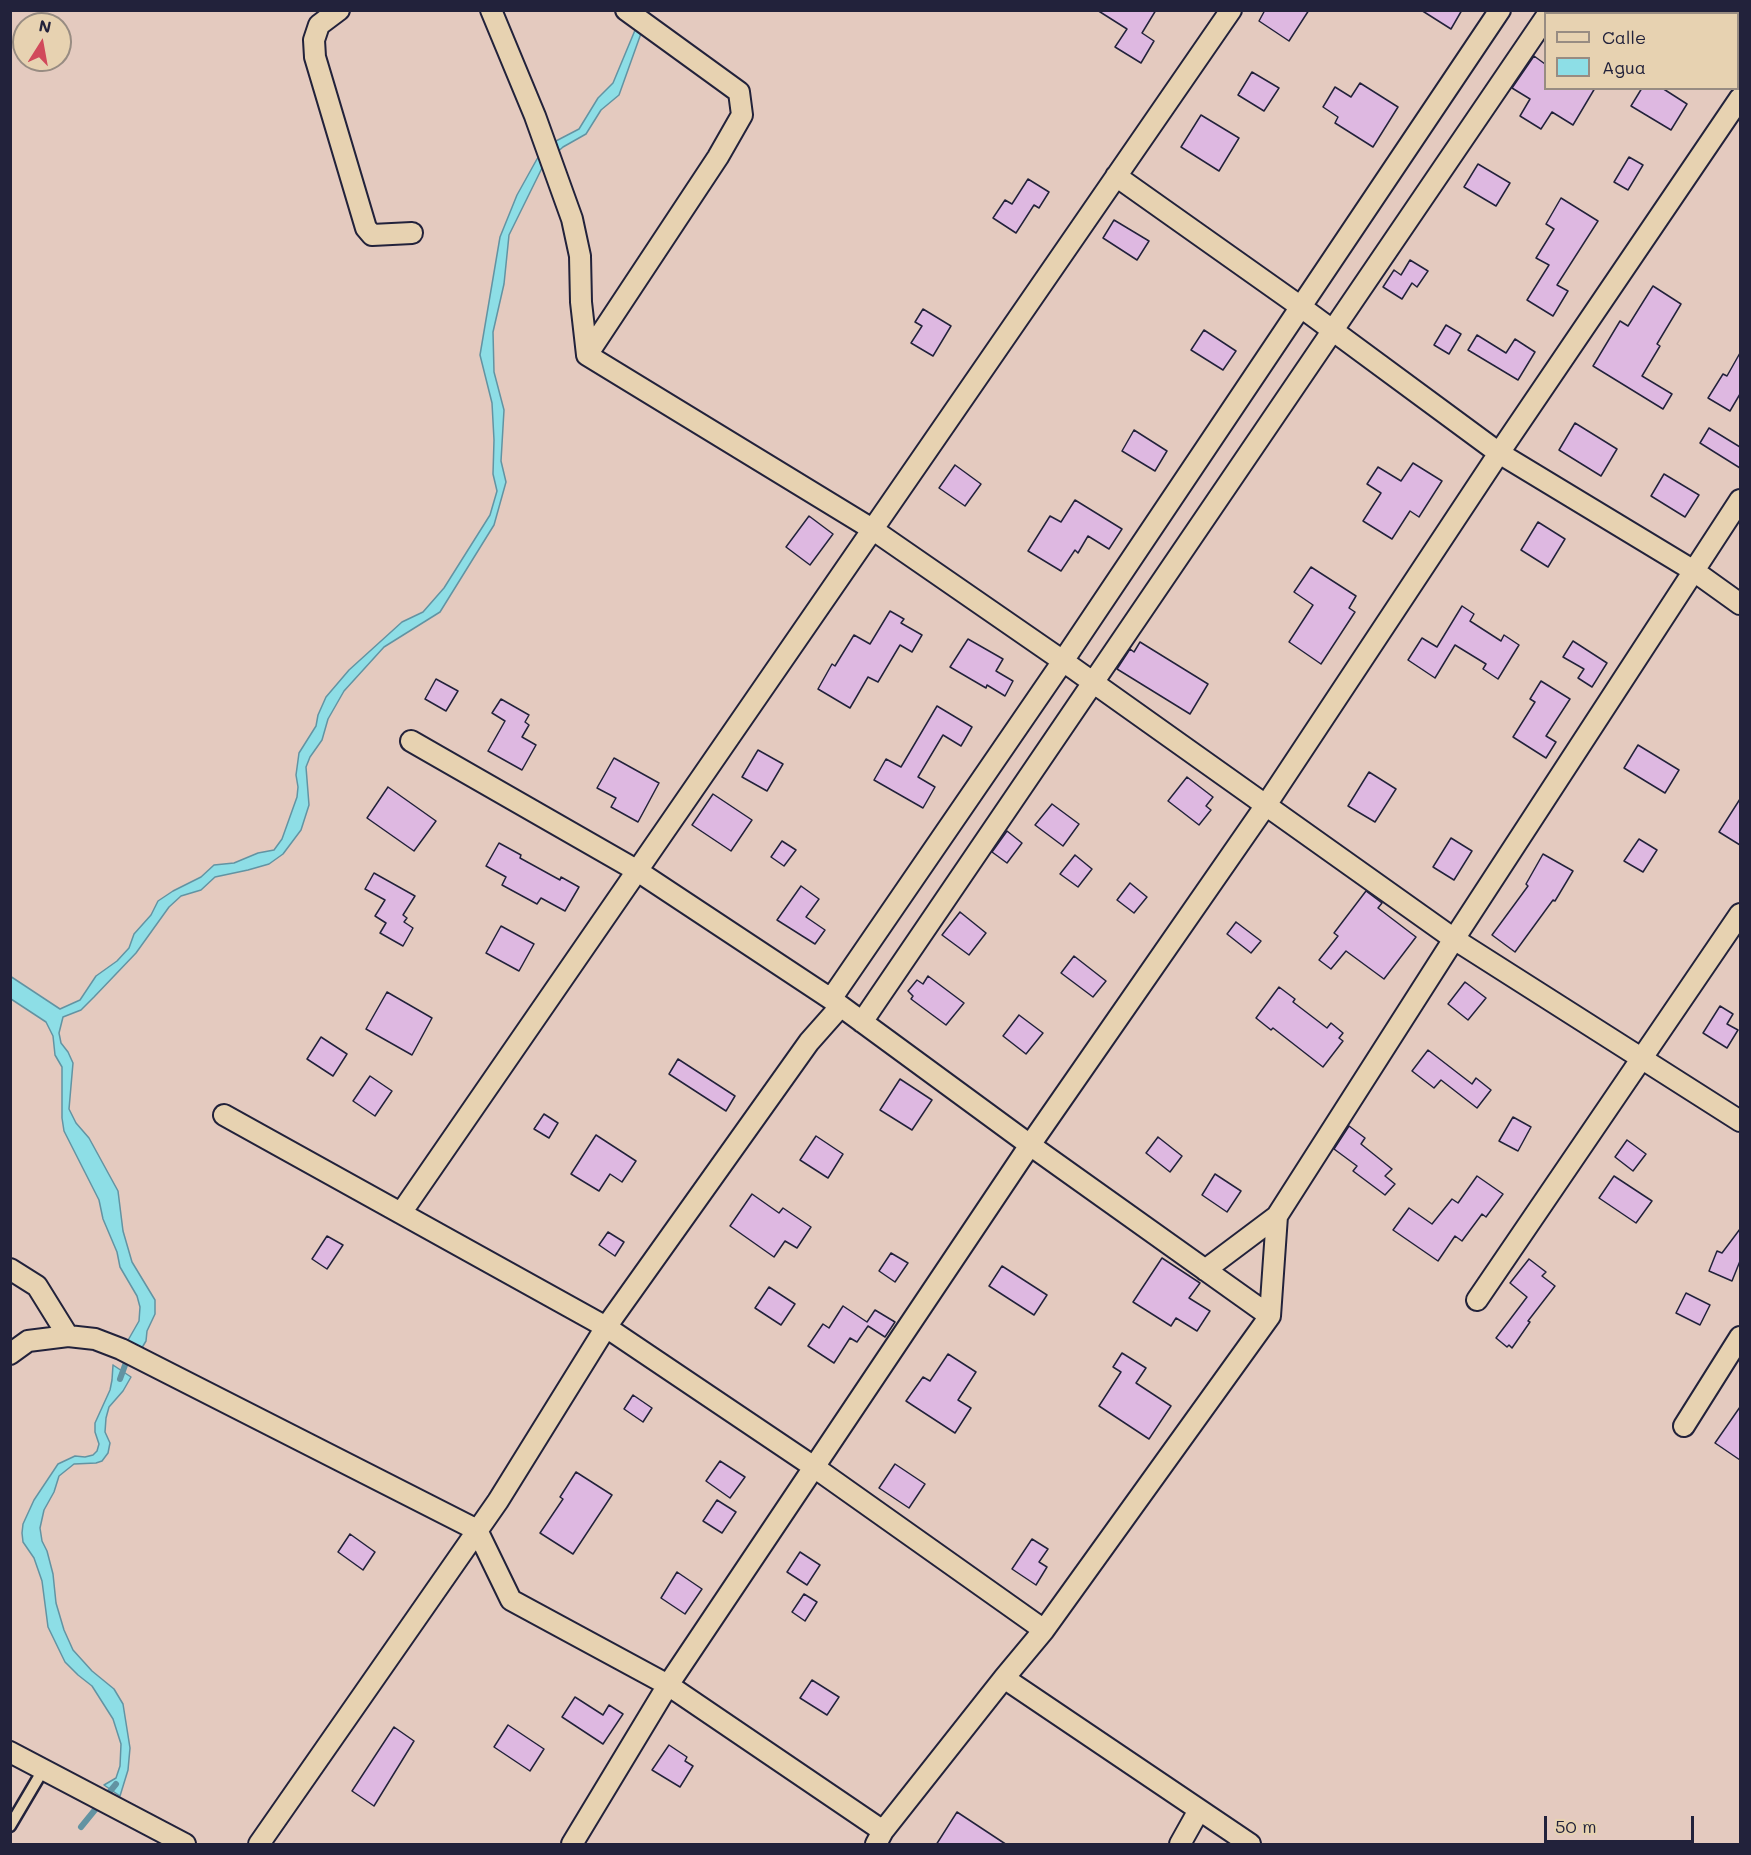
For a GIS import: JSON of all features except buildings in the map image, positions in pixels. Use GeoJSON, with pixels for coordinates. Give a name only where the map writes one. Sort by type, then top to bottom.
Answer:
{"type":"FeatureCollection","features":[{"type":"Feature","properties":{"kind":"street"},"geometry":{"type":"LineString","coordinates":[[339,10],[319,25],[314,40],[315,57],[366,228],[372,235],[412,233]]}},
{"type":"Feature","properties":{"kind":"street"},"geometry":{"type":"LineString","coordinates":[[491,10],[535,116],[572,219],[580,256],[581,302],[587,355]]}},
{"type":"Feature","properties":{"kind":"street"},"geometry":{"type":"LineString","coordinates":[[587,355],[718,157],[742,115],[739,93],[626,10]]}},
{"type":"Feature","properties":{"kind":"street"},"geometry":{"type":"LineString","coordinates":[[401,1213],[1231,10]]}},
{"type":"Feature","properties":{"kind":"street"},"geometry":{"type":"LineString","coordinates":[[259,1845],[498,1501],[606,1327],[836,1003],[1500,10]]}},
{"type":"Feature","properties":{"kind":"street"},"geometry":{"type":"LineString","coordinates":[[862,1022],[1544,20]]}},
{"type":"Feature","properties":{"kind":"street"},"geometry":{"type":"LineString","coordinates":[[572,1845],[668,1685],[1030,1145],[1266,805],[1736,96]]}},
{"type":"Feature","properties":{"kind":"street"},"geometry":{"type":"LineString","coordinates":[[1116,176],[1301,307],[1499,453],[1694,571],[1740,604]]}},
{"type":"Feature","properties":{"kind":"street"},"geometry":{"type":"LineString","coordinates":[[587,355],[872,529],[1063,661],[1454,939],[1740,1122]]}},
{"type":"Feature","properties":{"kind":"street"},"geometry":{"type":"LineString","coordinates":[[1204,1270],[1277,1216],[1740,500]]}},
{"type":"Feature","properties":{"kind":"street"},"geometry":{"type":"LineString","coordinates":[[411,741],[636,870],[836,1003],[1270,1316]]}},
{"type":"Feature","properties":{"kind":"street"},"geometry":{"type":"LineString","coordinates":[[1477,1299],[1740,914]]}},
{"type":"Feature","properties":{"kind":"street"},"geometry":{"type":"LineString","coordinates":[[224,1115],[606,1327],[814,1467],[1044,1630]]}},
{"type":"Feature","properties":{"kind":"street"},"geometry":{"type":"LineString","coordinates":[[10,1354],[28,1341],[68,1336],[95,1339],[128,1353],[477,1530],[511,1600],[668,1685],[880,1838],[1044,1630],[1270,1316],[1277,1216]]}},
{"type":"Feature","properties":{"kind":"street"},"geometry":{"type":"LineString","coordinates":[[10,1269],[37,1286],[68,1336]]}},
{"type":"Feature","properties":{"kind":"street"},"geometry":{"type":"LineString","coordinates":[[1684,1426],[1740,1337]]}},
{"type":"Feature","properties":{"kind":"street"},"geometry":{"type":"LineString","coordinates":[[1004,1678],[1250,1845]]}},
{"type":"Feature","properties":{"kind":"street"},"geometry":{"type":"LineString","coordinates":[[10,1752],[184,1845]]}},
{"type":"Feature","properties":{"kind":"street"},"geometry":{"type":"LineString","coordinates":[[1180,1845],[1199,1810]]}},
{"type":"Feature","properties":{"kind":"lane"},"geometry":{"type":"LineString","coordinates":[[10,1826],[43,1770]]}},
{"type":"Feature","properties":{"kind":"water"},"geometry":{"type":"Polygon","coordinates":[[[643,11],[649,11],[619,95],[601,110],[586,134],[563,147],[544,164],[509,235],[504,284],[493,332],[494,372],[504,410],[501,461],[506,482],[494,525],[440,612],[384,647],[344,691],[328,719],[322,740],[306,767],[309,805],[301,830],[283,854],[269,864],[215,877],[201,890],[181,896],[169,907],[136,953],[94,997],[81,1010],[63,1017],[59,1033],[61,1043],[73,1063],[69,1109],[76,1123],[89,1138],[118,1191],[123,1231],[132,1262],[155,1300],[155,1314],[147,1331],[146,1341],[140,1351],[127,1342],[139,1321],[140,1307],[137,1296],[120,1267],[117,1252],[103,1219],[99,1200],[64,1131],[62,1067],[55,1055],[53,1036],[46,1022],[11,999],[10,976],[60,1009],[80,1000],[96,976],[117,961],[129,948],[134,934],[151,915],[158,901],[201,877],[214,865],[234,863],[258,853],[274,850],[282,839],[297,797],[296,775],[299,753],[316,726],[326,697],[349,670],[402,622],[423,612],[444,588],[490,515],[497,491],[493,474],[492,403],[480,355],[500,237],[517,195],[537,159],[554,142],[579,129],[598,98],[613,83],[643,11]]]}},
{"type":"Feature","properties":{"kind":"water"},"geometry":{"type":"Polygon","coordinates":[[[113,1365],[131,1377],[123,1391],[109,1407],[105,1432],[110,1443],[108,1453],[102,1461],[74,1464],[59,1476],[54,1492],[44,1510],[40,1528],[53,1574],[56,1603],[73,1650],[92,1671],[114,1689],[123,1704],[130,1748],[128,1770],[120,1796],[104,1785],[116,1778],[120,1766],[121,1744],[113,1719],[92,1686],[65,1662],[48,1627],[42,1581],[34,1558],[23,1542],[22,1533],[23,1524],[34,1500],[58,1464],[75,1456],[93,1455],[97,1451],[99,1444],[95,1423],[110,1390],[113,1365]]]}},
{"type":"Feature","properties":{"kind":"waterway"},"geometry":{"type":"LineString","coordinates":[[120,1379],[128,1357]]}},
{"type":"Feature","properties":{"kind":"waterway"},"geometry":{"type":"LineString","coordinates":[[81,1827],[116,1784]]}}]}
